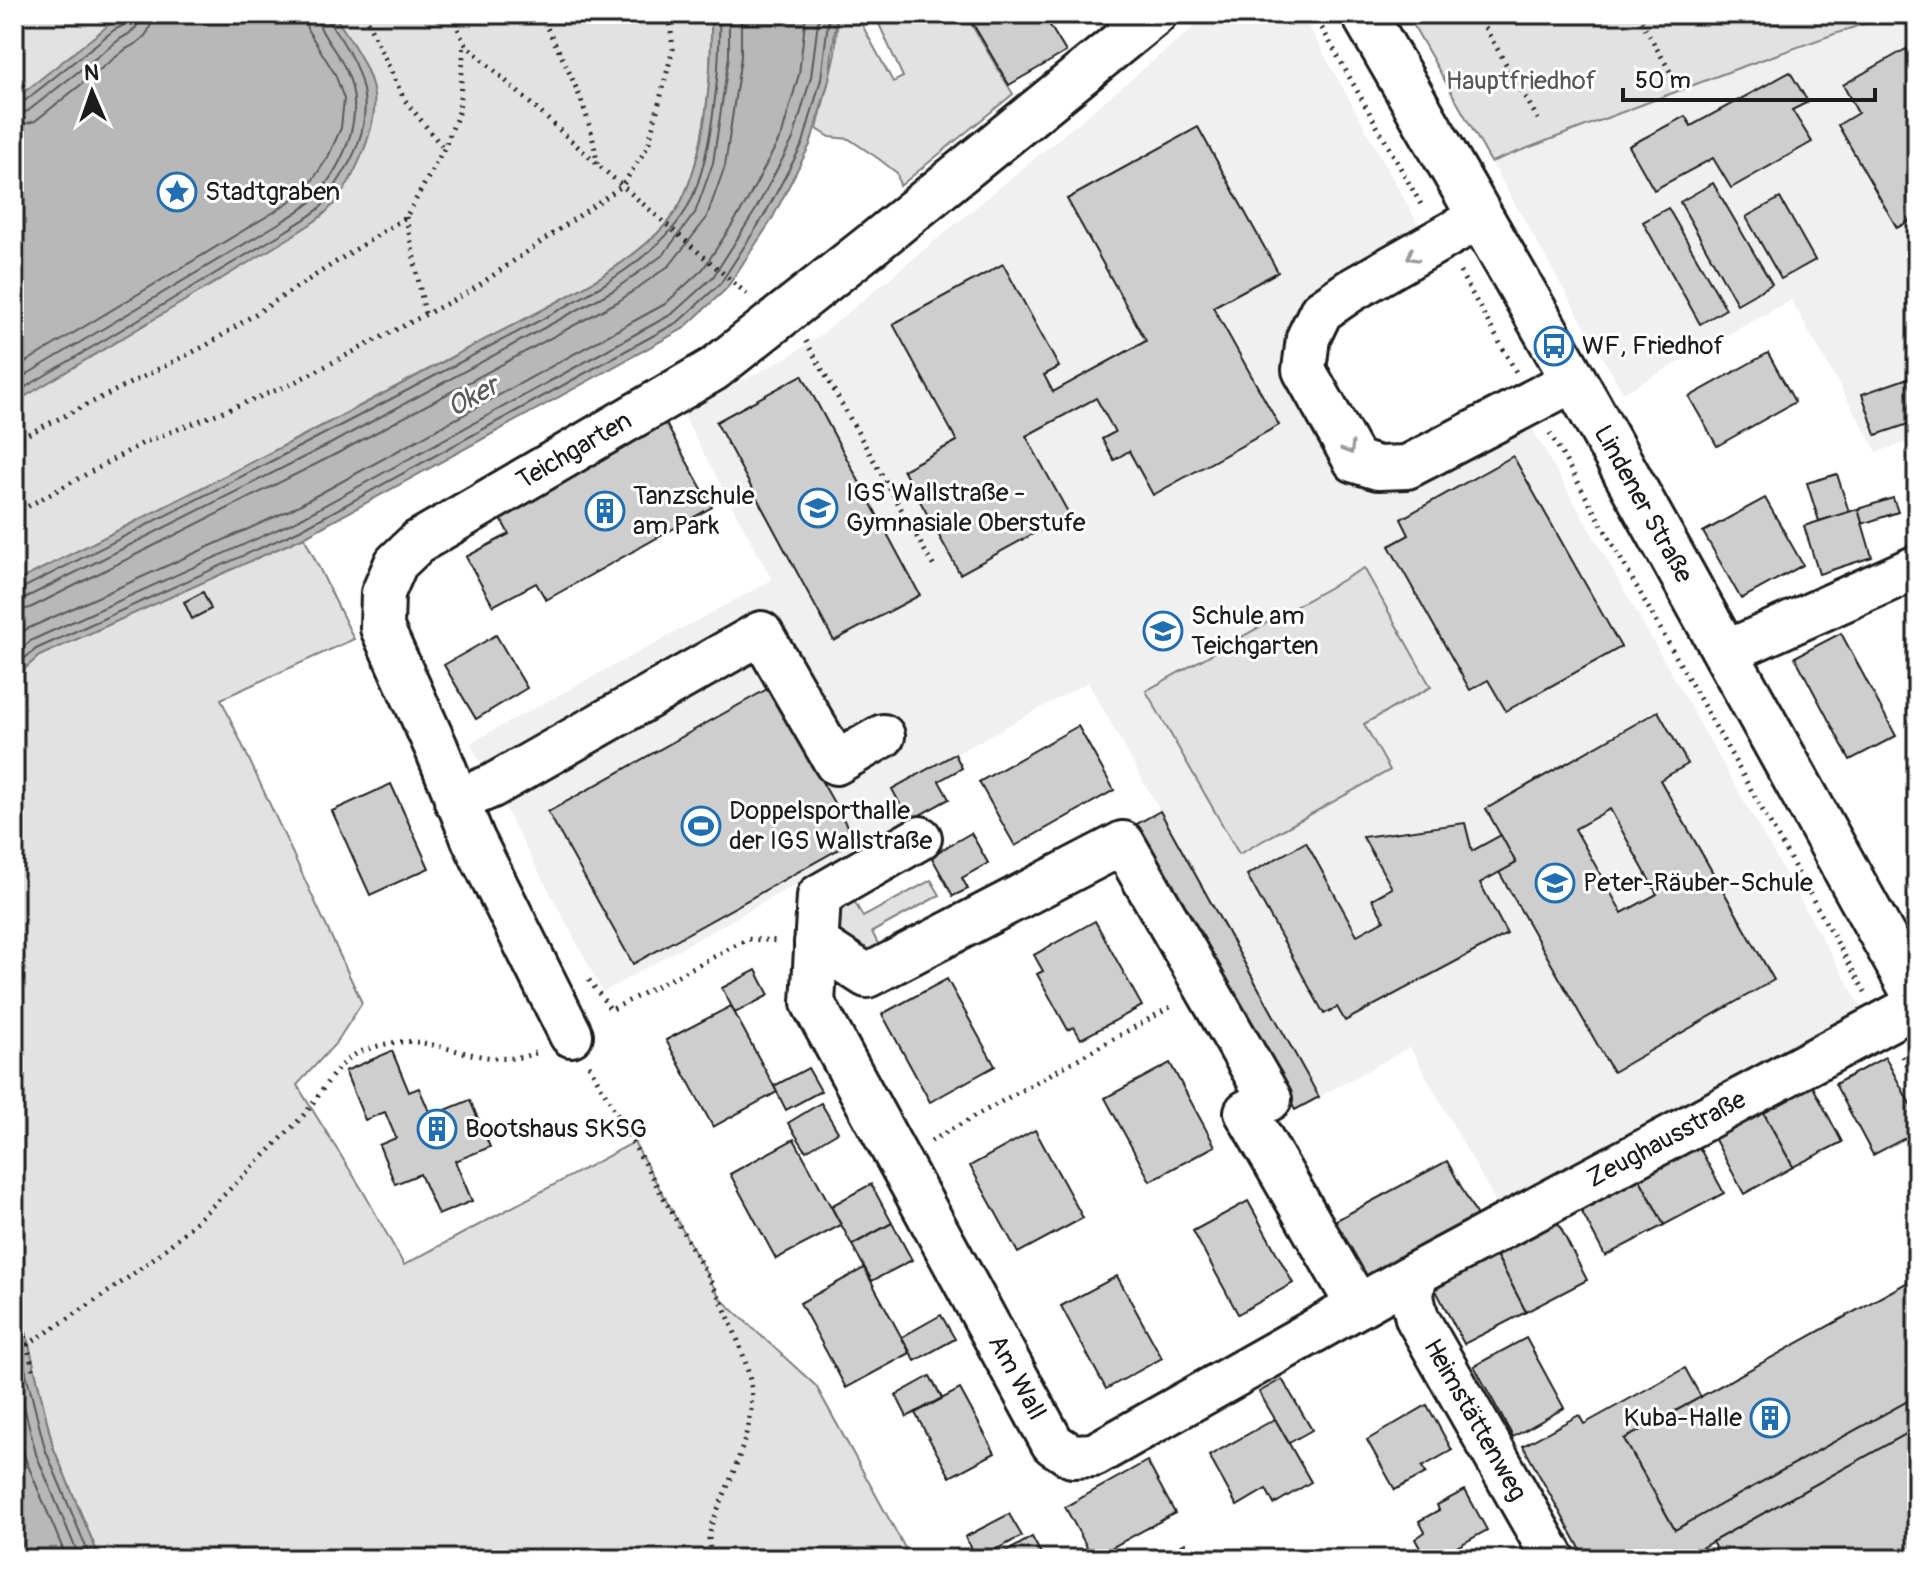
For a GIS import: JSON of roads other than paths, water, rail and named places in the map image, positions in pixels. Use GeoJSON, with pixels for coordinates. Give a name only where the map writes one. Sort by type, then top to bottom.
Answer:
{"type":"FeatureCollection","features":[{"type":"Feature","properties":{"kind":"main road","name":"Lindener Straße"},"geometry":{"type":"LineString","coordinates":[[1364,14],[1727,652],[1906,1009]]}},
{"type":"Feature","properties":{"kind":"street","name":"Teichgarten"},"geometry":{"type":"LineString","coordinates":[[571,1035],[498,892],[382,628],[383,593],[396,563],[418,542],[714,369],[1155,14]]}},
{"type":"Feature","properties":{"kind":"street"},"geometry":{"type":"LineString","coordinates":[[1480,217],[1350,291],[1321,311],[1308,338],[1304,370],[1355,461],[1378,468],[1407,467],[1574,380]]}},
{"type":"Feature","properties":{"kind":"street"},"geometry":{"type":"LineString","coordinates":[[1727,652],[1917,567]]}},
{"type":"Feature","properties":{"kind":"street"},"geometry":{"type":"LineString","coordinates":[[456,801],[492,786],[761,633],[836,763],[883,736]]}},
{"type":"Feature","properties":{"kind":"street","name":"Am Wall"},"geometry":{"type":"LineString","coordinates":[[920,838],[819,896],[813,1003],[1053,1444],[1072,1456],[1094,1455],[1415,1274]]}},
{"type":"Feature","properties":{"kind":"street"},"geometry":{"type":"LineString","coordinates":[[816,943],[867,976],[1123,843],[1270,1099],[1246,1112],[1358,1306]]}},
{"type":"Feature","properties":{"kind":"street","name":"Zeughausstraße"},"geometry":{"type":"LineString","coordinates":[[1415,1274],[1906,1009]]}},
{"type":"Feature","properties":{"kind":"street","name":"Heimstättenweg"},"geometry":{"type":"LineString","coordinates":[[1415,1274],[1412,1297],[1417,1318],[1554,1559]]}},
{"type":"Feature","properties":{"kind":"water","name":"Stadtgraben"},"geometry":{"type":"Polygon","coordinates":[[[129,14],[330,14],[336,18],[365,65],[374,96],[372,125],[353,174],[335,202],[318,219],[14,403],[14,100],[110,24],[129,14]]]}},
{"type":"Feature","properties":{"kind":"water","name":"Oker"},"geometry":{"type":"Polygon","coordinates":[[[711,14],[837,14],[829,80],[810,145],[771,221],[726,289],[683,329],[304,537],[39,656],[14,678],[14,583],[549,307],[613,269],[664,227],[680,204],[689,183],[702,136],[709,86],[711,14]]]}},
{"type":"Feature","properties":{"kind":"water"},"geometry":{"type":"Polygon","coordinates":[[[14,1281],[53,1447],[100,1559],[14,1559],[14,1281]]]}},
{"type":"Feature","properties":{"kind":"place","name":"Stadtgraben"},"geometry":{"type":"Point","coordinates":[177,192]}},
{"type":"Feature","properties":{"kind":"place","name":"WF, Friedhof"},"geometry":{"type":"Point","coordinates":[1554,346]}},
{"type":"Feature","properties":{"kind":"place","name":"IGS Wallstraße - Gymnasiale Oberstufe"},"geometry":{"type":"Point","coordinates":[818,508]}},
{"type":"Feature","properties":{"kind":"place","name":"Tanzschule am Park"},"geometry":{"type":"Point","coordinates":[605,511]}},
{"type":"Feature","properties":{"kind":"place","name":"Schule am Teichgarten"},"geometry":{"type":"Point","coordinates":[1163,631]}},
{"type":"Feature","properties":{"kind":"place","name":"Doppelsporthalle der IGS Wallstraße"},"geometry":{"type":"Point","coordinates":[701,826]}},
{"type":"Feature","properties":{"kind":"place","name":"Peter-Räuber-Schule"},"geometry":{"type":"Point","coordinates":[1555,883]}},
{"type":"Feature","properties":{"kind":"place","name":"Bootshaus SKSG"},"geometry":{"type":"Point","coordinates":[437,1129]}},
{"type":"Feature","properties":{"kind":"place","name":"Kuba-Halle"},"geometry":{"type":"Point","coordinates":[1770,1418]}},
{"type":"Feature","properties":{"kind":"park label","name":"Hauptfriedhof"},"geometry":{"type":"Point","coordinates":[1521,81]}}]}
